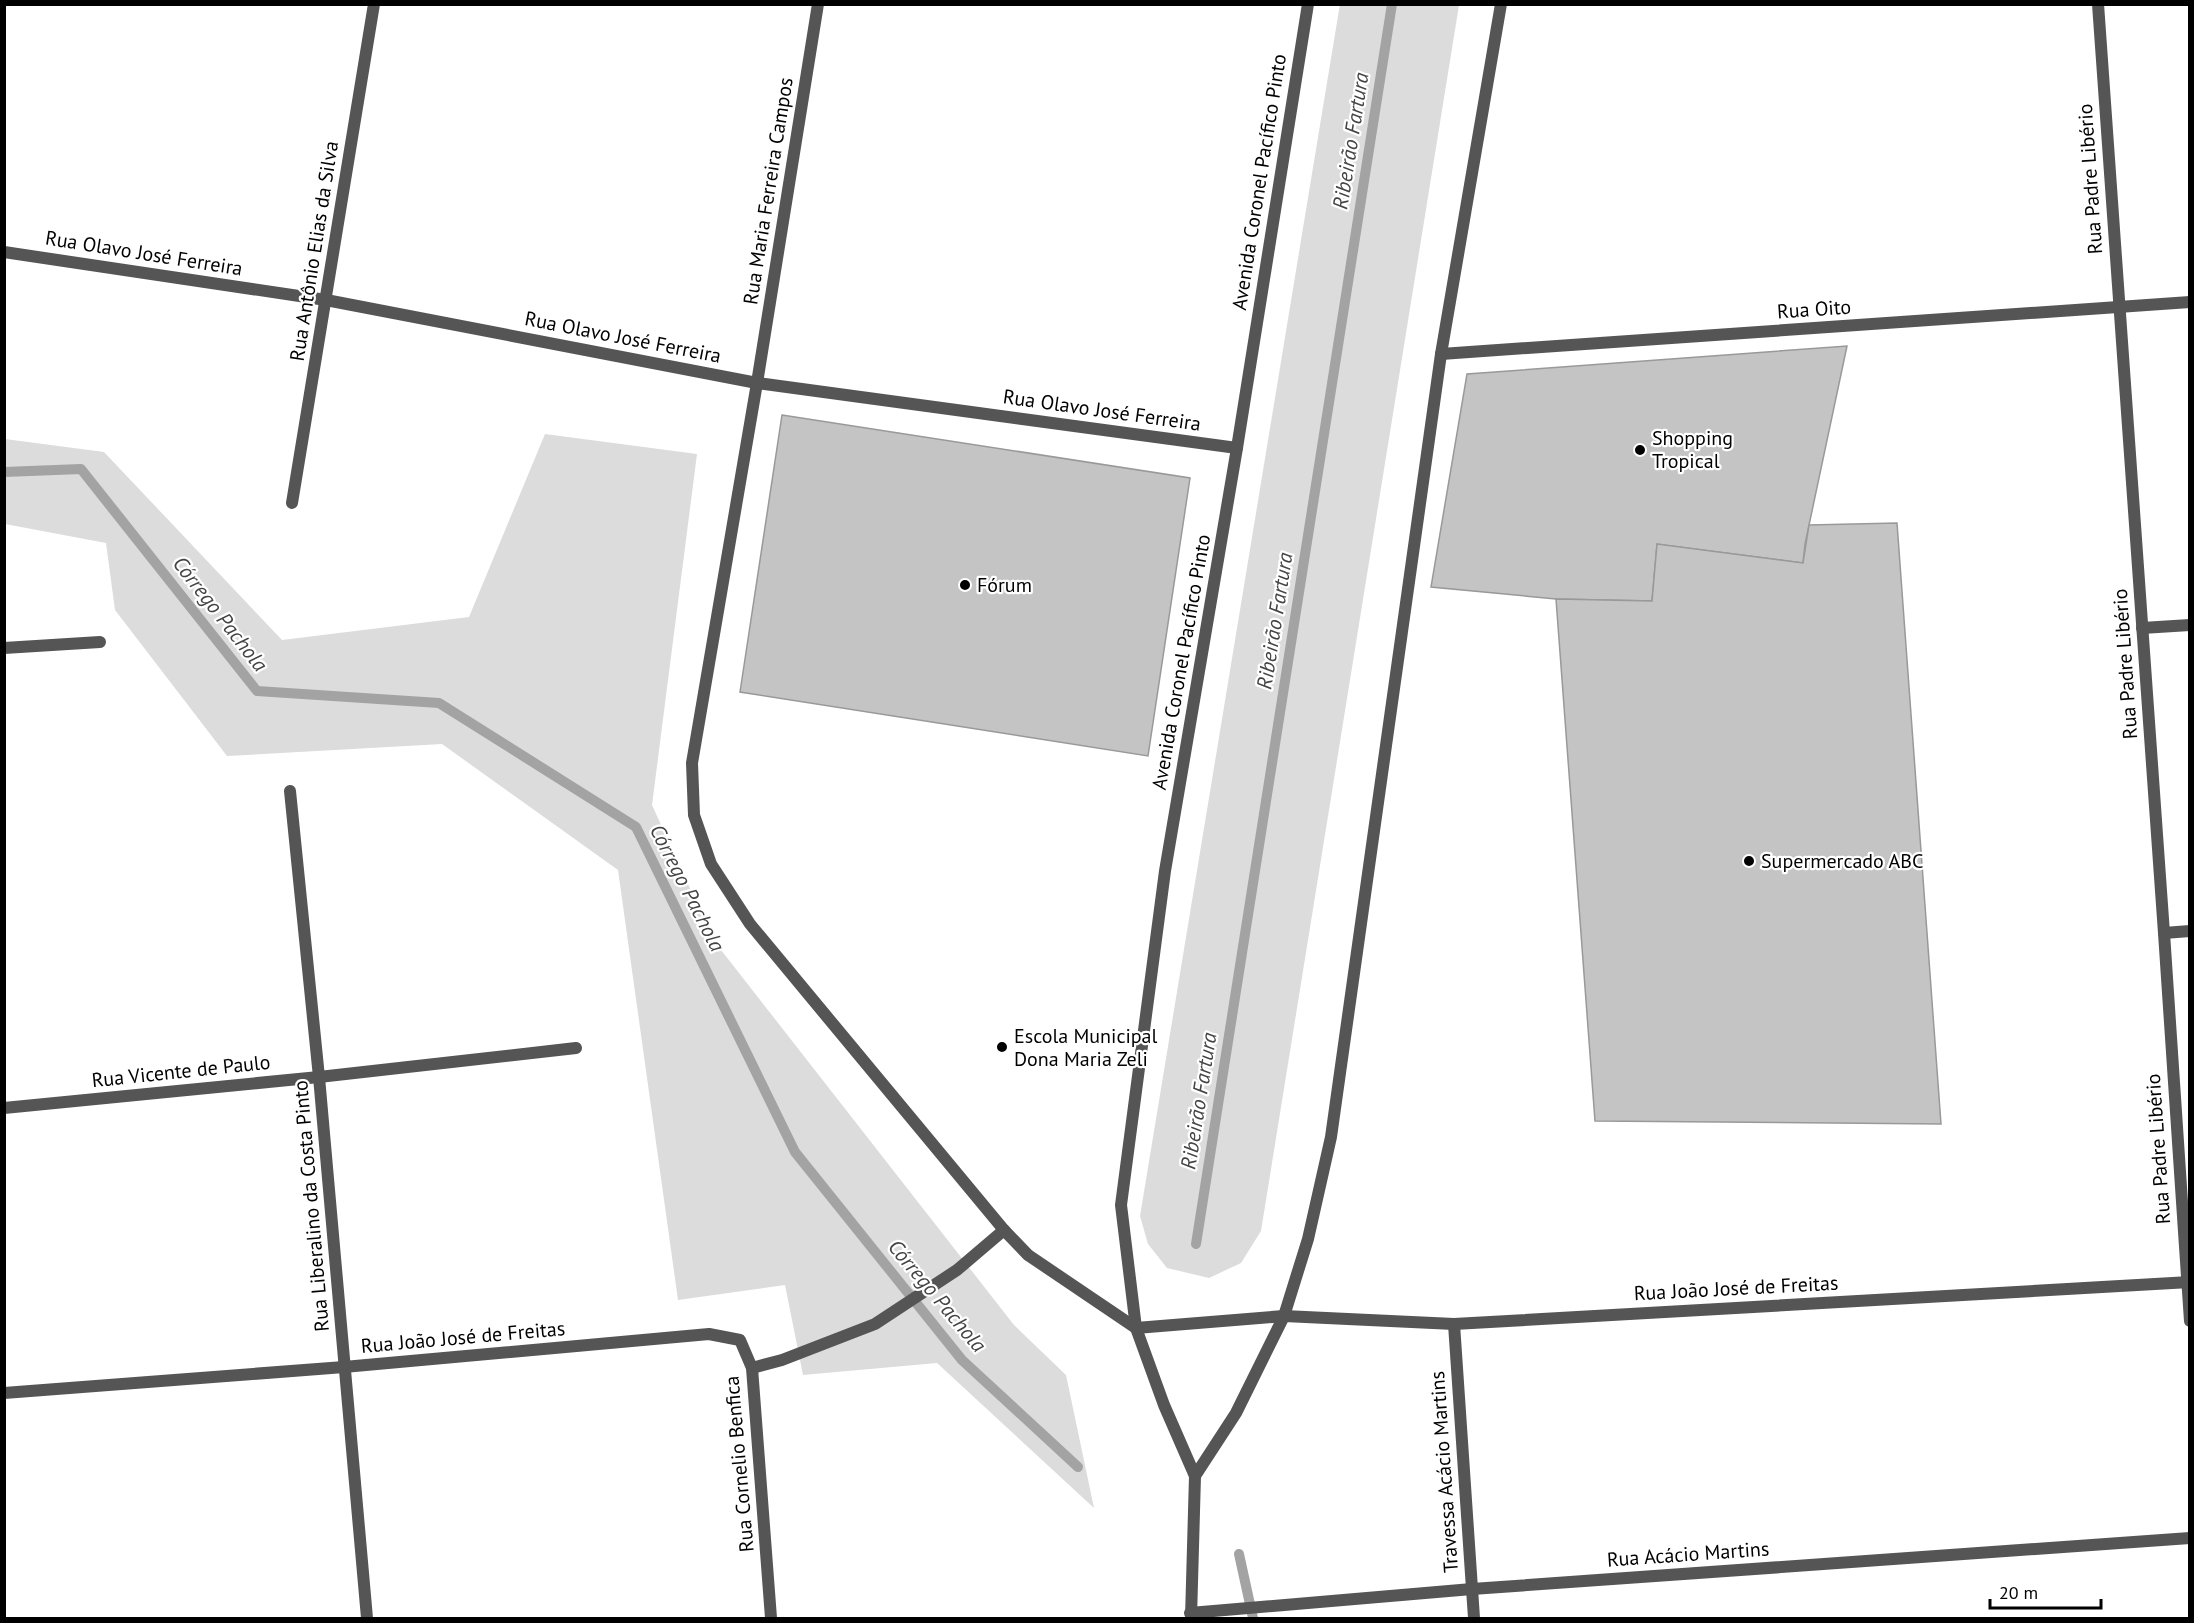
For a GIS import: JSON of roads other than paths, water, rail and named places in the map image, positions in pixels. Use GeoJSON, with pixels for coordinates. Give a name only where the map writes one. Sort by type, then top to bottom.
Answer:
{"type":"FeatureCollection","features":[{"type":"Feature","properties":{"kind":"street","name":"Rua Antônio Elias da Silva"},"geometry":{"type":"LineString","coordinates":[[292,503],[374,4]]}},
{"type":"Feature","properties":{"kind":"street","name":"Rua Maria Ferreira Campos"},"geometry":{"type":"LineString","coordinates":[[818,4],[757,383],[692,763],[694,815],[711,864],[750,924],[1004,1230],[1028,1255],[1136,1328]]}},
{"type":"Feature","properties":{"kind":"street","name":"Avenida Coronel Pacífico Pinto"},"geometry":{"type":"LineString","coordinates":[[1195,1476],[1164,1405],[1136,1328],[1121,1205],[1165,871],[1237,448],[1308,4]]}},
{"type":"Feature","properties":{"kind":"street"},"geometry":{"type":"LineString","coordinates":[[1191,1616],[1195,1476],[1236,1413],[1284,1316],[1308,1239],[1331,1137],[1441,354],[1501,4]]}},
{"type":"Feature","properties":{"kind":"street","name":"Rua Padre Libério"},"geometry":{"type":"LineString","coordinates":[[2098,4],[2190,1321]]}},
{"type":"Feature","properties":{"kind":"street","name":"Rua Olavo José Ferreira"},"geometry":{"type":"LineString","coordinates":[[4,252],[326,300],[757,383],[1237,448]]}},
{"type":"Feature","properties":{"kind":"street","name":"Rua Oito"},"geometry":{"type":"LineString","coordinates":[[1441,354],[2190,302]]}},
{"type":"Feature","properties":{"kind":"street"},"geometry":{"type":"LineString","coordinates":[[2142,628],[2190,625]]}},
{"type":"Feature","properties":{"kind":"street"},"geometry":{"type":"LineString","coordinates":[[4,648],[100,642]]}},
{"type":"Feature","properties":{"kind":"street","name":"Rua Liberalino da Costa Pinto"},"geometry":{"type":"LineString","coordinates":[[290,791],[319,1077],[367,1618]]}},
{"type":"Feature","properties":{"kind":"street"},"geometry":{"type":"LineString","coordinates":[[2164,933],[2190,931]]}},
{"type":"Feature","properties":{"kind":"street","name":"Rua Vicente de Paulo"},"geometry":{"type":"LineString","coordinates":[[4,1108],[319,1077],[576,1048]]}},
{"type":"Feature","properties":{"kind":"street"},"geometry":{"type":"LineString","coordinates":[[752,1368],[782,1360],[875,1324],[957,1270],[1004,1230]]}},
{"type":"Feature","properties":{"kind":"street","name":"Rua João José de Freitas"},"geometry":{"type":"LineString","coordinates":[[1136,1328],[1284,1316],[1454,1324],[2188,1282]]}},
{"type":"Feature","properties":{"kind":"street","name":"Travessa Acácio Martins"},"geometry":{"type":"LineString","coordinates":[[1454,1324],[1474,1618]]}},
{"type":"Feature","properties":{"kind":"street","name":"Rua João José de Freitas"},"geometry":{"type":"LineString","coordinates":[[4,1393],[344,1367],[709,1334]]}},
{"type":"Feature","properties":{"kind":"street","name":"Rua Cornelio Benfica"},"geometry":{"type":"LineString","coordinates":[[709,1334],[740,1340],[752,1368],[771,1618]]}},
{"type":"Feature","properties":{"kind":"street","name":"Rua Acácio Martins"},"geometry":{"type":"LineString","coordinates":[[1191,1616],[1283,1605],[1472,1589],[2190,1538]]}},
{"type":"Feature","properties":{"kind":"waterway","name":"Ribeirão Fartura"},"geometry":{"type":"LineString","coordinates":[[1196,1244],[1392,4]]}},
{"type":"Feature","properties":{"kind":"waterway","name":"Córrego Pachola"},"geometry":{"type":"LineString","coordinates":[[4,472],[81,469],[257,691],[439,703],[636,827],[795,1152],[962,1360],[1078,1467]]}},
{"type":"Feature","properties":{"kind":"waterway","name":"Córrego Pachola"},"geometry":{"type":"LineString","coordinates":[[1239,1554],[1253,1618]]}},
{"type":"Feature","properties":{"kind":"place","name":"Shopping Tropical"},"geometry":{"type":"Point","coordinates":[1640,450]}},
{"type":"Feature","properties":{"kind":"place","name":"Fórum"},"geometry":{"type":"Point","coordinates":[965,585]}},
{"type":"Feature","properties":{"kind":"place","name":"Supermercado ABC"},"geometry":{"type":"Point","coordinates":[1749,861]}},
{"type":"Feature","properties":{"kind":"place","name":"Escola Municipal Dona Maria Zeli"},"geometry":{"type":"Point","coordinates":[1002,1047]}}]}
